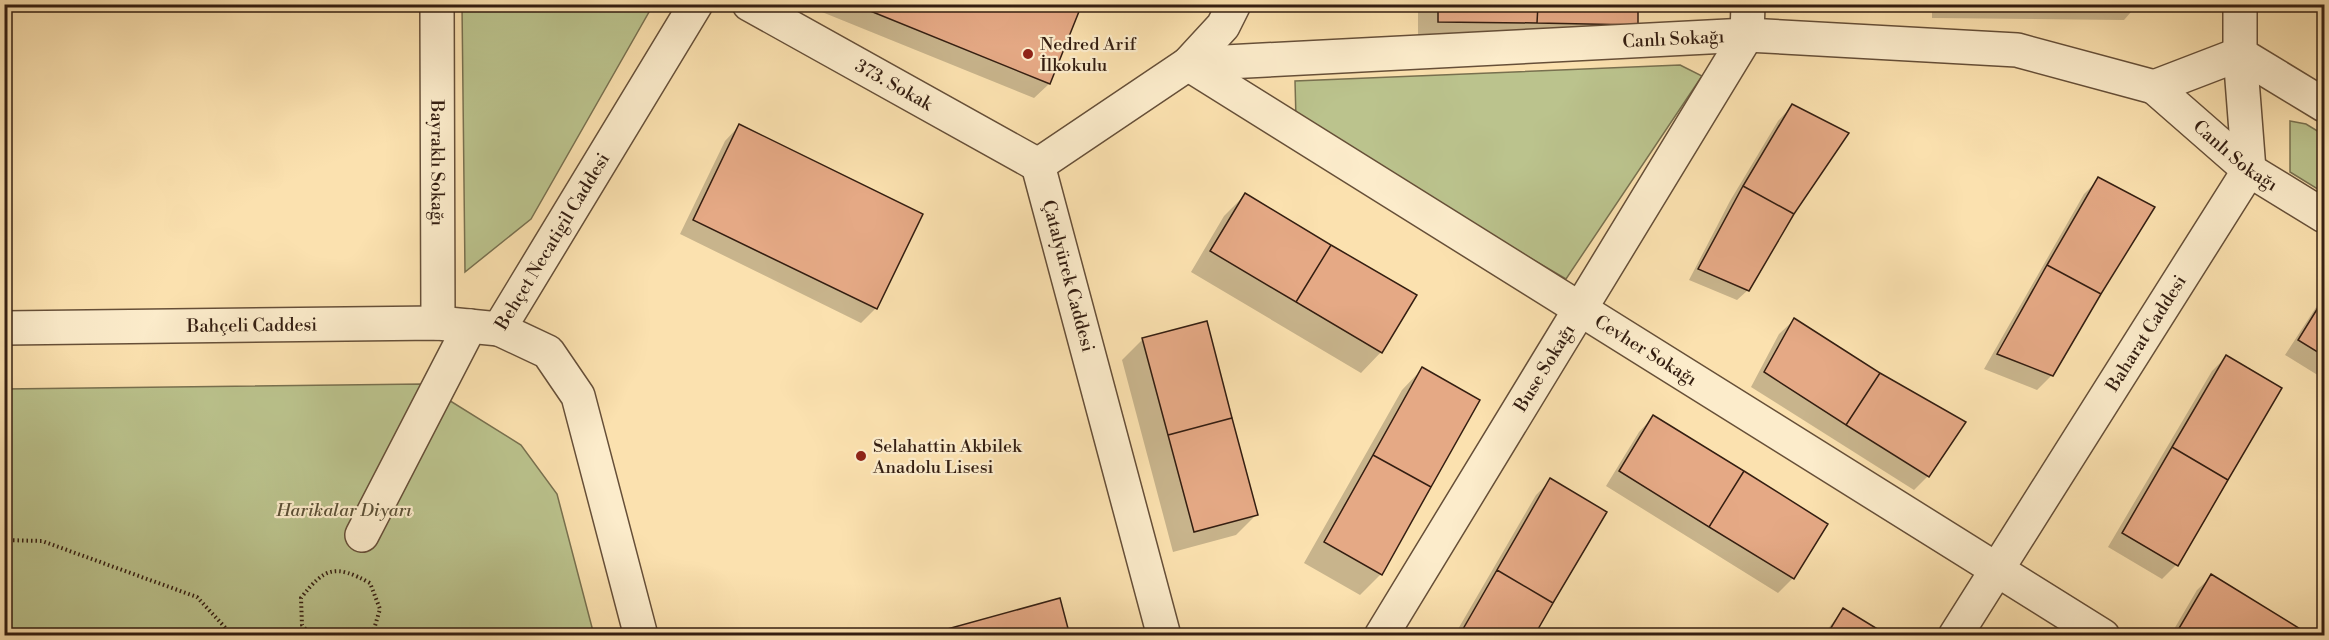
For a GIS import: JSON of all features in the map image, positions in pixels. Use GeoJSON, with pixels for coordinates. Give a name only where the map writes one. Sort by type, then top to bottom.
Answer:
{"type":"FeatureCollection","features":[{"type":"Feature","properties":{"kind":"street","name":"Bayraklı Sokağı"},"geometry":{"type":"LineString","coordinates":[[437,4],[469,326]]}},
{"type":"Feature","properties":{"kind":"street","name":"Behçet Necatigil Caddesi"},"geometry":{"type":"LineString","coordinates":[[641,636],[578,396],[548,352],[469,326],[696,4]]}},
{"type":"Feature","properties":{"kind":"street","name":"373. Sokak"},"geometry":{"type":"LineString","coordinates":[[749,4],[1038,165]]}},
{"type":"Feature","properties":{"kind":"street"},"geometry":{"type":"LineString","coordinates":[[1038,165],[1188,64],[1223,26],[1234,4]]}},
{"type":"Feature","properties":{"kind":"street"},"geometry":{"type":"LineString","coordinates":[[2241,4],[2240,54],[2249,170]]}},
{"type":"Feature","properties":{"kind":"street","name":"Canlı Sokağı"},"geometry":{"type":"LineString","coordinates":[[1188,64],[1748,20],[2017,51],[2154,87],[2249,170],[2325,216]]}},
{"type":"Feature","properties":{"kind":"street","name":"Buse Sokağı"},"geometry":{"type":"LineString","coordinates":[[1381,636],[1580,309],[1748,20]]}},
{"type":"Feature","properties":{"kind":"street"},"geometry":{"type":"LineString","coordinates":[[2154,87],[2240,54]]}},
{"type":"Feature","properties":{"kind":"street"},"geometry":{"type":"LineString","coordinates":[[2240,54],[2325,105]]}},
{"type":"Feature","properties":{"kind":"street","name":"Cevher Sokağı"},"geometry":{"type":"LineString","coordinates":[[1188,64],[2103,636]]}},
{"type":"Feature","properties":{"kind":"street","name":"Çatalyürek Caddesi"},"geometry":{"type":"LineString","coordinates":[[1038,165],[1164,636]]}},
{"type":"Feature","properties":{"kind":"street","name":"Baharat Caddesi"},"geometry":{"type":"LineString","coordinates":[[1955,636],[2249,170]]}},
{"type":"Feature","properties":{"kind":"street","name":"Bahçeli Caddesi"},"geometry":{"type":"LineString","coordinates":[[4,328],[469,326]]}},
{"type":"Feature","properties":{"kind":"street"},"geometry":{"type":"LineString","coordinates":[[362,535],[469,326]]}},
{"type":"Feature","properties":{"kind":"path"},"geometry":{"type":"LineString","coordinates":[[4,540],[42,541],[197,597],[233,636]]}},
{"type":"Feature","properties":{"kind":"path"},"geometry":{"type":"LineString","coordinates":[[311,636],[302,625],[301,598],[319,576],[345,570],[370,583],[380,609],[372,636]]}},
{"type":"Feature","properties":{"kind":"green space"},"geometry":{"type":"Polygon","coordinates":[[[462,5],[653,5],[531,219],[465,272],[462,5]]]}},
{"type":"Feature","properties":{"kind":"green space"},"geometry":{"type":"Polygon","coordinates":[[[1680,65],[1702,76],[1566,279],[1296,120],[1295,81],[1680,65]]]}},
{"type":"Feature","properties":{"kind":"green space"},"geometry":{"type":"Polygon","coordinates":[[[2290,121],[2306,124],[2324,135],[2324,193],[2290,172],[2290,121]]]}},
{"type":"Feature","properties":{"kind":"green space","name":"Harikalar Diyarı"},"geometry":{"type":"Polygon","coordinates":[[[423,384],[521,445],[557,494],[594,635],[5,635],[4,389],[423,384]]]}},
{"type":"Feature","properties":{"kind":"building"},"geometry":{"type":"Polygon","coordinates":[[[853,4],[1082,4],[1050,84],[853,4]]]}},
{"type":"Feature","properties":{"kind":"building"},"geometry":{"type":"Polygon","coordinates":[[[1438,4],[1538,4],[1537,23],[1438,22],[1438,4]]]}},
{"type":"Feature","properties":{"kind":"building"},"geometry":{"type":"Polygon","coordinates":[[[1538,4],[1638,4],[1638,25],[1537,23],[1538,4]]]}},
{"type":"Feature","properties":{"kind":"building"},"geometry":{"type":"Polygon","coordinates":[[[2039,4],[2140,4],[2140,6],[2039,4]]]}},
{"type":"Feature","properties":{"kind":"building"},"geometry":{"type":"Polygon","coordinates":[[[1792,104],[1849,133],[1794,214],[1743,186],[1792,104]]]}},
{"type":"Feature","properties":{"kind":"building"},"geometry":{"type":"Polygon","coordinates":[[[739,124],[923,214],[877,309],[693,220],[739,124]]]}},
{"type":"Feature","properties":{"kind":"building"},"geometry":{"type":"Polygon","coordinates":[[[2098,177],[2155,207],[2101,294],[2047,265],[2098,177]]]}},
{"type":"Feature","properties":{"kind":"building"},"geometry":{"type":"Polygon","coordinates":[[[1743,186],[1794,214],[1749,291],[1698,269],[1743,186]]]}},
{"type":"Feature","properties":{"kind":"building"},"geometry":{"type":"Polygon","coordinates":[[[1245,193],[1331,245],[1296,302],[1210,251],[1245,193]]]}},
{"type":"Feature","properties":{"kind":"building"},"geometry":{"type":"Polygon","coordinates":[[[1331,245],[1417,295],[1382,353],[1296,302],[1331,245]]]}},
{"type":"Feature","properties":{"kind":"building"},"geometry":{"type":"Polygon","coordinates":[[[2047,265],[2101,294],[2053,376],[1997,354],[2047,265]]]}},
{"type":"Feature","properties":{"kind":"building"},"geometry":{"type":"Polygon","coordinates":[[[2324,298],[2324,356],[2298,340],[2324,298]]]}},
{"type":"Feature","properties":{"kind":"building"},"geometry":{"type":"Polygon","coordinates":[[[1794,318],[1880,373],[1846,425],[1764,372],[1794,318]]]}},
{"type":"Feature","properties":{"kind":"building"},"geometry":{"type":"Polygon","coordinates":[[[1207,321],[1232,418],[1168,435],[1142,338],[1207,321]]]}},
{"type":"Feature","properties":{"kind":"building"},"geometry":{"type":"Polygon","coordinates":[[[2226,355],[2282,388],[2228,480],[2172,447],[2226,355]]]}},
{"type":"Feature","properties":{"kind":"building"},"geometry":{"type":"Polygon","coordinates":[[[1422,367],[1480,400],[1431,487],[1373,455],[1422,367]]]}},
{"type":"Feature","properties":{"kind":"building"},"geometry":{"type":"Polygon","coordinates":[[[1880,373],[1966,422],[1929,477],[1846,425],[1880,373]]]}},
{"type":"Feature","properties":{"kind":"building"},"geometry":{"type":"Polygon","coordinates":[[[1653,415],[1744,471],[1709,527],[1619,471],[1653,415]]]}},
{"type":"Feature","properties":{"kind":"building"},"geometry":{"type":"Polygon","coordinates":[[[1232,418],[1258,515],[1194,532],[1168,435],[1232,418]]]}},
{"type":"Feature","properties":{"kind":"building"},"geometry":{"type":"Polygon","coordinates":[[[2172,447],[2228,480],[2178,566],[2122,533],[2172,447]]]}},
{"type":"Feature","properties":{"kind":"building"},"geometry":{"type":"Polygon","coordinates":[[[1373,455],[1431,487],[1382,575],[1324,542],[1373,455]]]}},
{"type":"Feature","properties":{"kind":"building"},"geometry":{"type":"Polygon","coordinates":[[[1744,471],[1828,524],[1794,579],[1709,527],[1744,471]]]}},
{"type":"Feature","properties":{"kind":"building"},"geometry":{"type":"Polygon","coordinates":[[[1550,478],[1607,512],[1553,603],[1497,570],[1550,478]]]}},
{"type":"Feature","properties":{"kind":"building"},"geometry":{"type":"Polygon","coordinates":[[[1497,570],[1553,603],[1534,636],[1459,636],[1497,570]]]}},
{"type":"Feature","properties":{"kind":"building"},"geometry":{"type":"Polygon","coordinates":[[[2211,574],[2302,630],[2299,636],[2187,636],[2178,630],[2211,574]]]}},
{"type":"Feature","properties":{"kind":"building"},"geometry":{"type":"Polygon","coordinates":[[[1060,598],[1070,636],[922,636],[1060,598]]]}},
{"type":"Feature","properties":{"kind":"building"},"geometry":{"type":"Polygon","coordinates":[[[1843,608],[1889,636],[1826,636],[1843,608]]]}},
{"type":"Feature","properties":{"kind":"place","name":"Nedred Arif İlkokulu"},"geometry":{"type":"Point","coordinates":[1028,54]}},
{"type":"Feature","properties":{"kind":"place","name":"Selahattin Akbilek Anadolu Lisesi"},"geometry":{"type":"Point","coordinates":[861,456]}}]}
